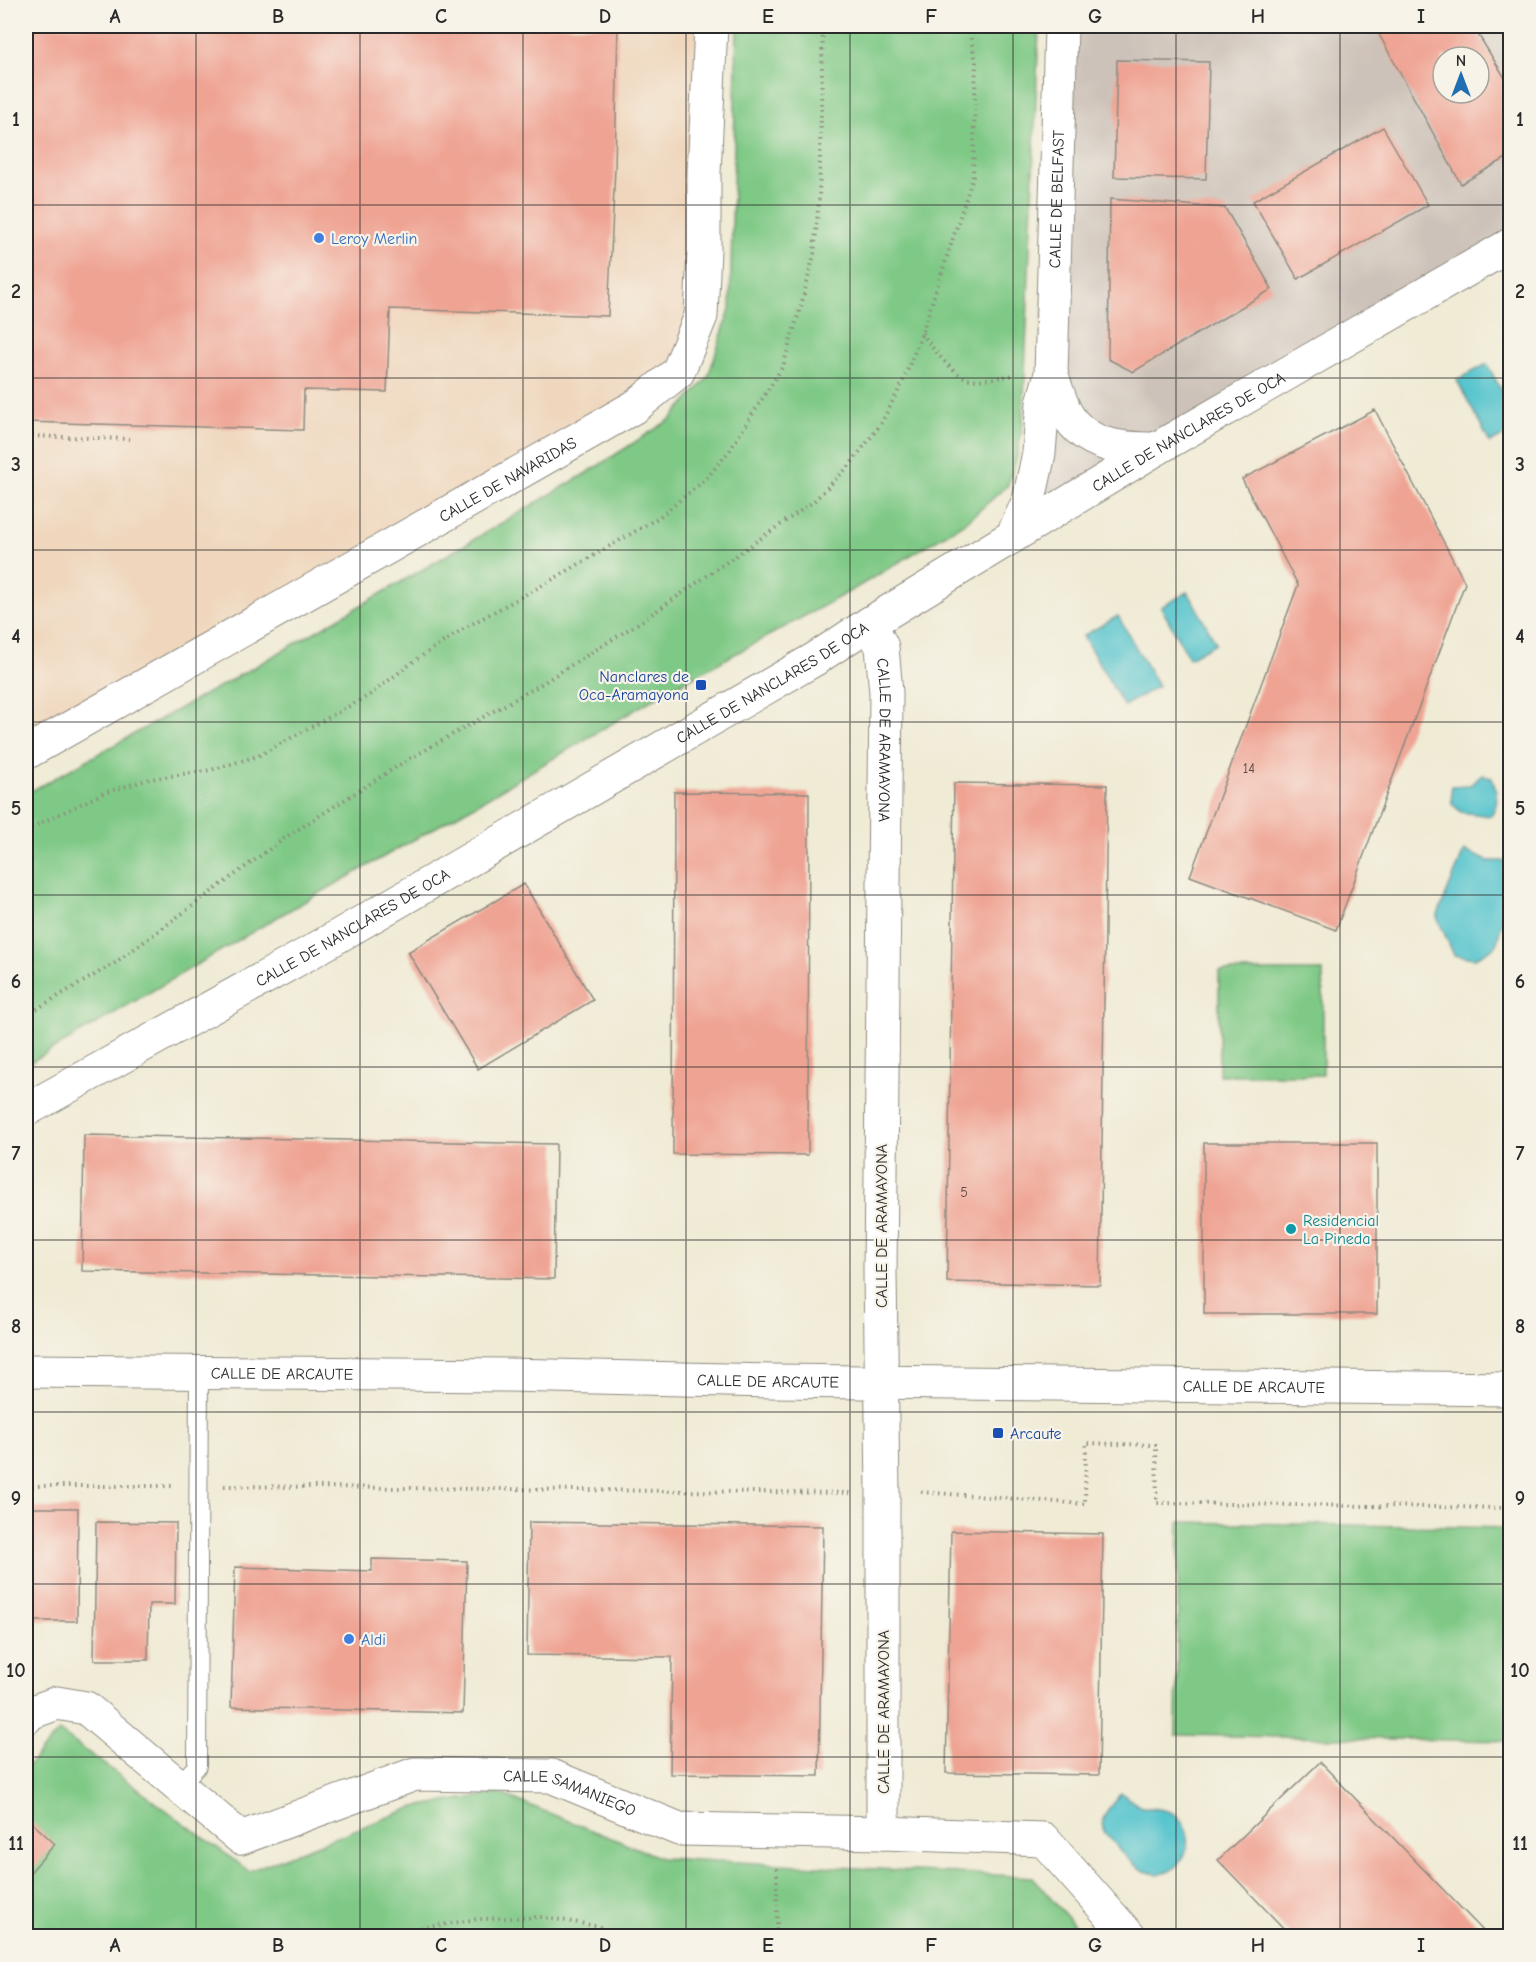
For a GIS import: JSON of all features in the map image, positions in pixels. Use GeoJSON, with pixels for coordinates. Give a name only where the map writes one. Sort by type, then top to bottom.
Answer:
{"type":"FeatureCollection","features":[{"type":"Feature","properties":{"kind":"street","name":"CALLE DE NAVARIDAS"},"geometry":{"type":"LineString","coordinates":[[26,753],[636,406],[678,372],[700,316],[711,26]]}},
{"type":"Feature","properties":{"kind":"street","name":"CALLE DE BELFAST"},"geometry":{"type":"LineString","coordinates":[[1012,537],[1029,500],[1039,453],[1043,403],[1051,374],[1061,26]]}},
{"type":"Feature","properties":{"kind":"street","name":"CALLE DE NANCLARES DE OCA"},"geometry":{"type":"LineString","coordinates":[[26,1110],[319,947],[815,659],[870,623],[1156,449],[1510,245]]}},
{"type":"Feature","properties":{"kind":"street","name":"CALLE DE BELFAST"},"geometry":{"type":"LineString","coordinates":[[1051,374],[1067,414],[1080,430],[1100,444],[1129,449],[1156,449]]}},
{"type":"Feature","properties":{"kind":"street","name":"CALLE DE ARAMAYONA"},"geometry":{"type":"LineString","coordinates":[[870,623],[882,647],[886,693],[880,1272],[883,1833]]}},
{"type":"Feature","properties":{"kind":"street","name":"CALLE DE ARCAUTE"},"geometry":{"type":"LineString","coordinates":[[26,1371],[507,1375],[1510,1389]]}},
{"type":"Feature","properties":{"kind":"street","name":"CALLE SAMANIEGO"},"geometry":{"type":"LineString","coordinates":[[26,1718],[30,1713],[57,1703],[86,1708],[241,1838],[415,1774],[551,1776],[680,1829],[1043,1839],[1129,1936]]}},
{"type":"Feature","properties":{"kind":"lane"},"geometry":{"type":"LineString","coordinates":[[178,1785],[197,1766],[199,1372]]}},
{"type":"Feature","properties":{"kind":"path"},"geometry":{"type":"LineString","coordinates":[[26,830],[104,793],[150,779],[211,770],[258,756],[368,696],[417,659],[468,626],[658,518],[706,479],[730,450],[783,366],[801,306],[814,254],[819,199],[823,26]]}},
{"type":"Feature","properties":{"kind":"path"},"geometry":{"type":"LineString","coordinates":[[26,1014],[114,963],[286,837],[404,762],[538,686],[645,619],[813,502],[849,466],[880,425],[902,384],[922,333],[973,177],[976,61],[968,26]]}},
{"type":"Feature","properties":{"kind":"path"},"geometry":{"type":"LineString","coordinates":[[922,333],[942,360],[967,378],[1051,374]]}},
{"type":"Feature","properties":{"kind":"path"},"geometry":{"type":"LineString","coordinates":[[26,436],[131,439]]}},
{"type":"Feature","properties":{"kind":"path"},"geometry":{"type":"LineString","coordinates":[[921,1492],[1085,1504],[1086,1443],[1156,1445],[1157,1503],[1510,1508]]}},
{"type":"Feature","properties":{"kind":"path"},"geometry":{"type":"LineString","coordinates":[[26,1486],[854,1493]]}},
{"type":"Feature","properties":{"kind":"path"},"geometry":{"type":"LineString","coordinates":[[777,1830],[777,1936]]}},
{"type":"Feature","properties":{"kind":"path"},"geometry":{"type":"LineString","coordinates":[[405,1936],[421,1928],[478,1919],[543,1917],[596,1926],[628,1936]]}},
{"type":"Feature","properties":{"kind":"shaded area"},"geometry":{"type":"Polygon","coordinates":[[[26,26],[711,26],[704,173],[678,372],[26,753],[26,26]]]}},
{"type":"Feature","properties":{"kind":"shaded area"},"geometry":{"type":"Polygon","coordinates":[[[1061,26],[1510,26],[1510,245],[1012,537],[1029,500],[1061,26]]]}},
{"type":"Feature","properties":{"kind":"green space"},"geometry":{"type":"Polygon","coordinates":[[[737,26],[1039,26],[1023,423],[1017,457],[1008,485],[965,523],[854,589],[660,695],[26,1065],[26,794],[258,665],[590,471],[671,419],[708,377],[730,309],[737,26]]]}},
{"type":"Feature","properties":{"kind":"green space"},"geometry":{"type":"Polygon","coordinates":[[[1219,971],[1323,971],[1323,1075],[1219,1075],[1219,971]]]}},
{"type":"Feature","properties":{"kind":"green space"},"geometry":{"type":"Polygon","coordinates":[[[1179,1522],[1510,1528],[1510,1741],[1176,1735],[1179,1522]]]}},
{"type":"Feature","properties":{"kind":"green space"},"geometry":{"type":"Polygon","coordinates":[[[59,1731],[249,1871],[414,1807],[499,1793],[661,1858],[1032,1877],[1084,1936],[26,1936],[26,1768],[59,1731]]]}},
{"type":"Feature","properties":{"kind":"water"},"geometry":{"type":"Polygon","coordinates":[[[1487,364],[1510,406],[1510,432],[1490,443],[1457,380],[1487,364]]]}},
{"type":"Feature","properties":{"kind":"water"},"geometry":{"type":"Polygon","coordinates":[[[1188,592],[1216,643],[1189,658],[1161,607],[1188,592]]]}},
{"type":"Feature","properties":{"kind":"water"},"geometry":{"type":"Polygon","coordinates":[[[1118,616],[1158,686],[1124,706],[1083,636],[1118,616]]]}},
{"type":"Feature","properties":{"kind":"water"},"geometry":{"type":"Polygon","coordinates":[[[1482,775],[1492,777],[1497,797],[1496,806],[1490,816],[1461,812],[1452,804],[1451,786],[1470,785],[1482,775]]]}},
{"type":"Feature","properties":{"kind":"water"},"geometry":{"type":"Polygon","coordinates":[[[1464,851],[1488,861],[1510,861],[1510,890],[1496,946],[1475,958],[1454,955],[1437,917],[1464,851]]]}},
{"type":"Feature","properties":{"kind":"water"},"geometry":{"type":"Polygon","coordinates":[[[1121,1793],[1140,1806],[1166,1810],[1179,1818],[1185,1828],[1187,1838],[1183,1859],[1176,1867],[1168,1872],[1157,1874],[1145,1871],[1129,1860],[1105,1833],[1102,1822],[1104,1817],[1121,1793]]]}},
{"type":"Feature","properties":{"kind":"building","name":"Leroy Merlin"},"geometry":{"type":"Polygon","coordinates":[[[26,26],[618,26],[615,168],[608,316],[390,309],[387,392],[304,390],[303,430],[26,422],[26,26]]]}},
{"type":"Feature","properties":{"kind":"building"},"geometry":{"type":"Polygon","coordinates":[[[1287,26],[1473,26],[1485,45],[1431,45],[1431,105],[1491,105],[1491,55],[1510,86],[1510,156],[1461,184],[1376,29],[1287,28],[1287,26]]]}},
{"type":"Feature","properties":{"kind":"building"},"geometry":{"type":"Polygon","coordinates":[[[1117,60],[1209,62],[1206,179],[1114,177],[1117,60]]]}},
{"type":"Feature","properties":{"kind":"building"},"geometry":{"type":"Polygon","coordinates":[[[1383,127],[1428,205],[1298,279],[1253,201],[1383,127]]]}},
{"type":"Feature","properties":{"kind":"building"},"geometry":{"type":"Polygon","coordinates":[[[1110,199],[1225,208],[1272,289],[1133,372],[1108,359],[1110,199]]]}},
{"type":"Feature","properties":{"kind":"building"},"geometry":{"type":"Polygon","coordinates":[[[1375,410],[1465,583],[1336,930],[1190,876],[1298,585],[1242,479],[1375,410]]]}},
{"type":"Feature","properties":{"kind":"building"},"geometry":{"type":"Polygon","coordinates":[[[954,783],[1107,785],[1100,1285],[947,1282],[954,783]]]}},
{"type":"Feature","properties":{"kind":"building"},"geometry":{"type":"Polygon","coordinates":[[[674,792],[809,793],[808,1155],[673,1154],[674,792]]]}},
{"type":"Feature","properties":{"kind":"building"},"geometry":{"type":"Polygon","coordinates":[[[524,884],[593,1000],[478,1069],[408,952],[524,884]]]}},
{"type":"Feature","properties":{"kind":"building"},"geometry":{"type":"Polygon","coordinates":[[[84,1135],[556,1144],[554,1279],[82,1271],[84,1135]]]}},
{"type":"Feature","properties":{"kind":"building","name":"Residencial La Pineda"},"geometry":{"type":"Polygon","coordinates":[[[1204,1143],[1377,1143],[1377,1314],[1204,1314],[1204,1143]]]}},
{"type":"Feature","properties":{"kind":"building"},"geometry":{"type":"Polygon","coordinates":[[[26,1508],[78,1508],[77,1621],[26,1621],[26,1508]]]}},
{"type":"Feature","properties":{"kind":"building"},"geometry":{"type":"Polygon","coordinates":[[[96,1522],[176,1523],[175,1604],[149,1604],[148,1660],[94,1660],[96,1522]]]}},
{"type":"Feature","properties":{"kind":"building"},"geometry":{"type":"Polygon","coordinates":[[[529,1522],[823,1526],[819,1776],[670,1774],[672,1657],[527,1655],[529,1522]]]}},
{"type":"Feature","properties":{"kind":"building"},"geometry":{"type":"Polygon","coordinates":[[[951,1531],[1103,1534],[1099,1775],[946,1773],[951,1531]]]}},
{"type":"Feature","properties":{"kind":"building","name":"Aldi"},"geometry":{"type":"Polygon","coordinates":[[[372,1559],[467,1561],[463,1713],[231,1707],[235,1567],[372,1571],[372,1559]]]}},
{"type":"Feature","properties":{"kind":"building"},"geometry":{"type":"Polygon","coordinates":[[[1320,1762],[1488,1936],[1291,1936],[1218,1860],[1320,1762]]]}},
{"type":"Feature","properties":{"kind":"building"},"geometry":{"type":"Polygon","coordinates":[[[26,1817],[55,1844],[26,1877],[26,1817]]]}},
{"type":"Feature","properties":{"kind":"place","name":"Leroy Merlin"},"geometry":{"type":"Point","coordinates":[319,238]}},
{"type":"Feature","properties":{"kind":"place","name":"Nanclares de Oca-Aramayona"},"geometry":{"type":"Point","coordinates":[701,685]}},
{"type":"Feature","properties":{"kind":"place","name":"Residencial La Pineda"},"geometry":{"type":"Point","coordinates":[1291,1229]}},
{"type":"Feature","properties":{"kind":"place","name":"Arcaute"},"geometry":{"type":"Point","coordinates":[998,1433]}},
{"type":"Feature","properties":{"kind":"place","name":"Aldi"},"geometry":{"type":"Point","coordinates":[349,1639]}}]}
